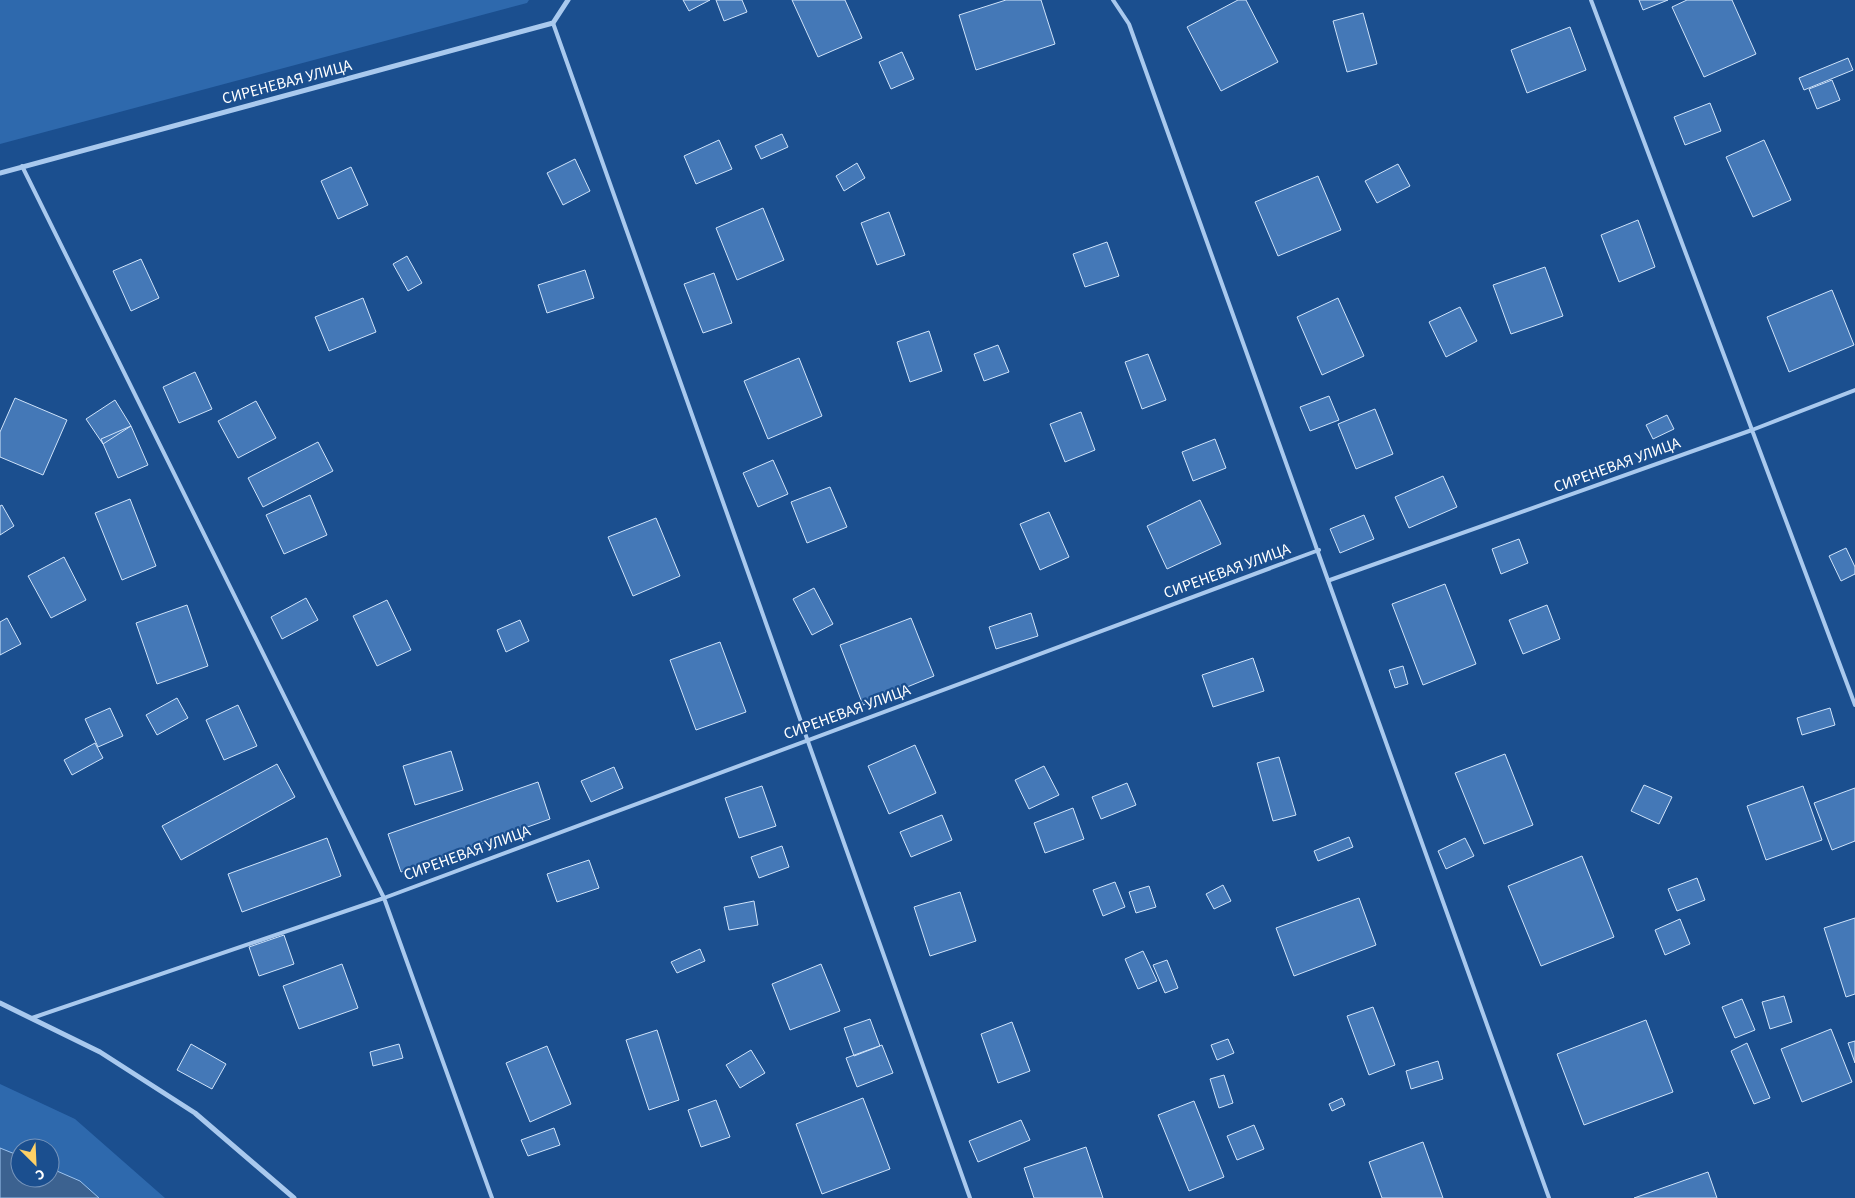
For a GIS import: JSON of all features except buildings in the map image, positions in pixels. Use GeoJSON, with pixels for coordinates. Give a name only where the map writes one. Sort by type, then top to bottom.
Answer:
{"type":"FeatureCollection","features":[{"type":"Feature","properties":{"kind":"street"},"geometry":{"type":"LineString","coordinates":[[553,23],[568,0]]}},
{"type":"Feature","properties":{"kind":"street","name":"СИРЕНЕВАЯ УЛИЦА"},"geometry":{"type":"LineString","coordinates":[[0,173],[553,23]]}},
{"type":"Feature","properties":{"kind":"street"},"geometry":{"type":"LineString","coordinates":[[0,1003],[100,1052],[194,1113],[294,1198]]}},
{"type":"Feature","properties":{"kind":"lane"},"geometry":{"type":"LineString","coordinates":[[1113,0],[1129,24],[1330,580],[1549,1198]]}},
{"type":"Feature","properties":{"kind":"lane"},"geometry":{"type":"LineString","coordinates":[[1591,0],[1855,705]]}},
{"type":"Feature","properties":{"kind":"lane"},"geometry":{"type":"LineString","coordinates":[[553,23],[970,1198]]}},
{"type":"Feature","properties":{"kind":"lane"},"geometry":{"type":"LineString","coordinates":[[22,166],[384,898],[492,1198]]}},
{"type":"Feature","properties":{"kind":"lane","name":"СИРЕНЕВАЯ УЛИЦА"},"geometry":{"type":"LineString","coordinates":[[1330,580],[1752,430],[1855,390]]}},
{"type":"Feature","properties":{"kind":"lane","name":"СИРЕНЕВАЯ УЛИЦА"},"geometry":{"type":"LineString","coordinates":[[32,1018],[384,898],[1319,550]]}},
{"type":"Feature","properties":{"kind":"shaded area"},"geometry":{"type":"Polygon","coordinates":[[[0,0],[529,0],[527,3],[0,144],[0,0]]]}},
{"type":"Feature","properties":{"kind":"shaded area"},"geometry":{"type":"Polygon","coordinates":[[[0,1084],[75,1119],[165,1198],[0,1198],[0,1084]]]}},
{"type":"Feature","properties":{"kind":"shaded area"},"geometry":{"type":"Polygon","coordinates":[[[0,1148],[10,1152],[10,1188],[60,1188],[60,1172],[80,1181],[99,1198],[0,1198],[0,1148]]]}}]}
